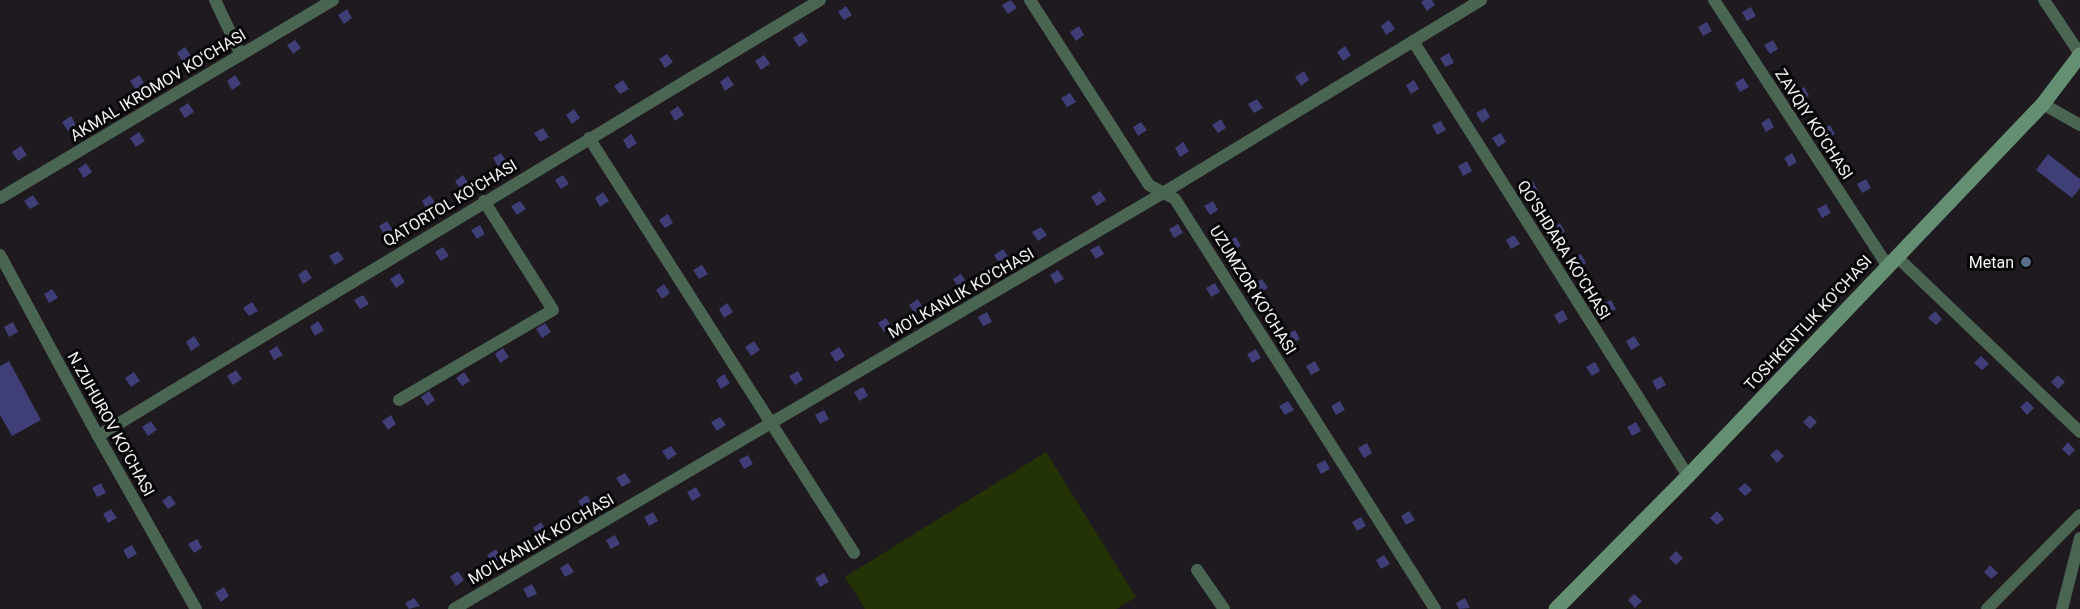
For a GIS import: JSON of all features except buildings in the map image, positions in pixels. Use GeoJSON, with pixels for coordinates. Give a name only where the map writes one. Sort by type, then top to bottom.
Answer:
{"type":"FeatureCollection","features":[{"type":"Feature","properties":{"kind":"main road","name":"TOSHKENTLIK KO'CHASI"},"geometry":{"type":"LineString","coordinates":[[1556,609],[1688,476],[2043,104],[2080,54]]}},
{"type":"Feature","properties":{"kind":"street"},"geometry":{"type":"LineString","coordinates":[[215,0],[241,55]]}},
{"type":"Feature","properties":{"kind":"street","name":"AKMAL IKROMOV KO'CHASI"},"geometry":{"type":"LineString","coordinates":[[0,198],[333,0]]}},
{"type":"Feature","properties":{"kind":"street","name":"QATORTOL KO'CHASI"},"geometry":{"type":"LineString","coordinates":[[98,436],[820,0]]}},
{"type":"Feature","properties":{"kind":"street","name":"UZUMZOR KO'CHASI"},"geometry":{"type":"LineString","coordinates":[[1030,0],[1149,185],[1175,199],[1435,609]]}},
{"type":"Feature","properties":{"kind":"street","name":"MO'LKANLIK KO'CHASI"},"geometry":{"type":"LineString","coordinates":[[454,609],[1163,193],[1481,0]]}},
{"type":"Feature","properties":{"kind":"street","name":"ZAVQIY KO'CHASI"},"geometry":{"type":"LineString","coordinates":[[1714,0],[1892,261],[2080,432]]}},
{"type":"Feature","properties":{"kind":"street"},"geometry":{"type":"LineString","coordinates":[[2044,0],[2080,54]]}},
{"type":"Feature","properties":{"kind":"street","name":"QO'SHDARA KO'CHASI"},"geometry":{"type":"LineString","coordinates":[[1413,42],[1688,476]]}},
{"type":"Feature","properties":{"kind":"street"},"geometry":{"type":"LineString","coordinates":[[2043,104],[2080,125]]}},
{"type":"Feature","properties":{"kind":"street"},"geometry":{"type":"LineString","coordinates":[[589,138],[854,553]]}},
{"type":"Feature","properties":{"kind":"street"},"geometry":{"type":"LineString","coordinates":[[399,400],[553,310],[484,201]]}},
{"type":"Feature","properties":{"kind":"street","name":"N.ZUHUROV KO'CHASI"},"geometry":{"type":"LineString","coordinates":[[0,255],[98,436],[196,609]]}},
{"type":"Feature","properties":{"kind":"street"},"geometry":{"type":"LineString","coordinates":[[1987,609],[2080,515]]}},
{"type":"Feature","properties":{"kind":"street"},"geometry":{"type":"LineString","coordinates":[[2062,609],[2074,589],[2080,538]]}},
{"type":"Feature","properties":{"kind":"street"},"geometry":{"type":"LineString","coordinates":[[1197,570],[1224,609]]}},
{"type":"Feature","properties":{"kind":"green space"},"geometry":{"type":"Polygon","coordinates":[[[1046,452],[1136,597],[1116,609],[865,609],[845,577],[1046,452]]]}},
{"type":"Feature","properties":{"kind":"place","name":"Metan"},"geometry":{"type":"Point","coordinates":[2026,262]}}]}
